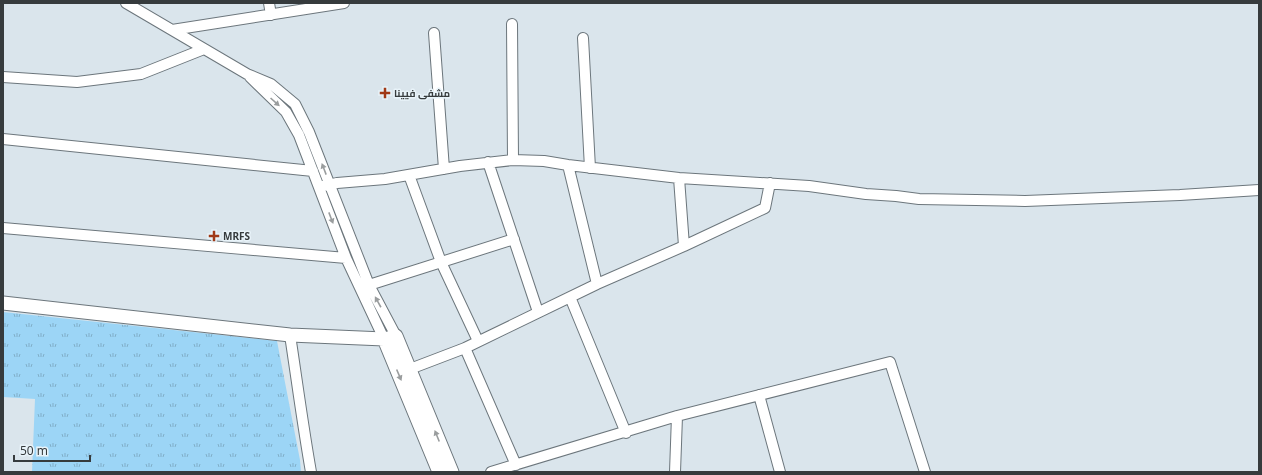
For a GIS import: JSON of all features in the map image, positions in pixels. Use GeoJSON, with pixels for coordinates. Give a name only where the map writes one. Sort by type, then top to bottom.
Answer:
{"type":"FeatureCollection","features":[{"type":"Feature","properties":{"kind":"main road"},"geometry":{"type":"LineString","coordinates":[[3,303],[290,336],[390,338]]}},
{"type":"Feature","properties":{"kind":"main road"},"geometry":{"type":"LineString","coordinates":[[390,338],[410,369],[452,472]]}},
{"type":"Feature","properties":{"kind":"main road"},"geometry":{"type":"LineString","coordinates":[[390,338],[439,472]]}},
{"type":"Feature","properties":{"kind":"street"},"geometry":{"type":"LineString","coordinates":[[126,3],[247,74],[271,84],[295,104],[309,132],[390,338]]}},
{"type":"Feature","properties":{"kind":"street"},"geometry":{"type":"LineString","coordinates":[[269,3],[271,15]]}},
{"type":"Feature","properties":{"kind":"street"},"geometry":{"type":"LineString","coordinates":[[172,30],[344,3]]}},
{"type":"Feature","properties":{"kind":"street"},"geometry":{"type":"LineString","coordinates":[[512,24],[513,160]]}},
{"type":"Feature","properties":{"kind":"street"},"geometry":{"type":"LineString","coordinates":[[434,32],[444,169]]}},
{"type":"Feature","properties":{"kind":"street"},"geometry":{"type":"LineString","coordinates":[[583,38],[590,168]]}},
{"type":"Feature","properties":{"kind":"street"},"geometry":{"type":"LineString","coordinates":[[3,77],[76,82],[141,74],[204,49]]}},
{"type":"Feature","properties":{"kind":"street"},"geometry":{"type":"LineString","coordinates":[[247,74],[286,112],[299,135],[346,258],[390,338]]}},
{"type":"Feature","properties":{"kind":"street"},"geometry":{"type":"LineString","coordinates":[[3,139],[313,171]]}},
{"type":"Feature","properties":{"kind":"street"},"geometry":{"type":"LineString","coordinates":[[319,187],[330,184],[368,181],[488,162],[513,160],[544,161],[679,178],[809,186],[866,194],[919,199],[1025,201],[1095,199],[1259,190]]}},
{"type":"Feature","properties":{"kind":"street"},"geometry":{"type":"LineString","coordinates":[[488,162],[538,312]]}},
{"type":"Feature","properties":{"kind":"street"},"geometry":{"type":"LineString","coordinates":[[568,165],[597,284]]}},
{"type":"Feature","properties":{"kind":"street"},"geometry":{"type":"LineString","coordinates":[[409,175],[441,262],[478,341]]}},
{"type":"Feature","properties":{"kind":"street"},"geometry":{"type":"LineString","coordinates":[[679,178],[684,246]]}},
{"type":"Feature","properties":{"kind":"street"},"geometry":{"type":"LineString","coordinates":[[410,369],[465,348],[597,284],[684,246],[765,208],[770,183]]}},
{"type":"Feature","properties":{"kind":"street"},"geometry":{"type":"LineString","coordinates":[[3,228],[346,258]]}},
{"type":"Feature","properties":{"kind":"street"},"geometry":{"type":"LineString","coordinates":[[368,285],[514,239]]}},
{"type":"Feature","properties":{"kind":"street"},"geometry":{"type":"LineString","coordinates":[[570,297],[626,433]]}},
{"type":"Feature","properties":{"kind":"street"},"geometry":{"type":"LineString","coordinates":[[290,336],[311,472]]}},
{"type":"Feature","properties":{"kind":"street"},"geometry":{"type":"LineString","coordinates":[[465,348],[516,465]]}},
{"type":"Feature","properties":{"kind":"street"},"geometry":{"type":"LineString","coordinates":[[491,472],[626,433],[677,416],[890,362],[924,472]]}},
{"type":"Feature","properties":{"kind":"street"},"geometry":{"type":"LineString","coordinates":[[760,395],[780,472]]}},
{"type":"Feature","properties":{"kind":"street"},"geometry":{"type":"LineString","coordinates":[[675,472],[677,416]]}},
{"type":"Feature","properties":{"kind":"green space"},"geometry":{"type":"Polygon","coordinates":[[[3,312],[277,341],[301,472],[32,472],[35,399],[3,397],[3,312]]]}},
{"type":"Feature","properties":{"kind":"place","name":"مشفى فيينا"},"geometry":{"type":"Point","coordinates":[385,93]}},
{"type":"Feature","properties":{"kind":"place","name":"MRFS"},"geometry":{"type":"Point","coordinates":[214,236]}}]}
